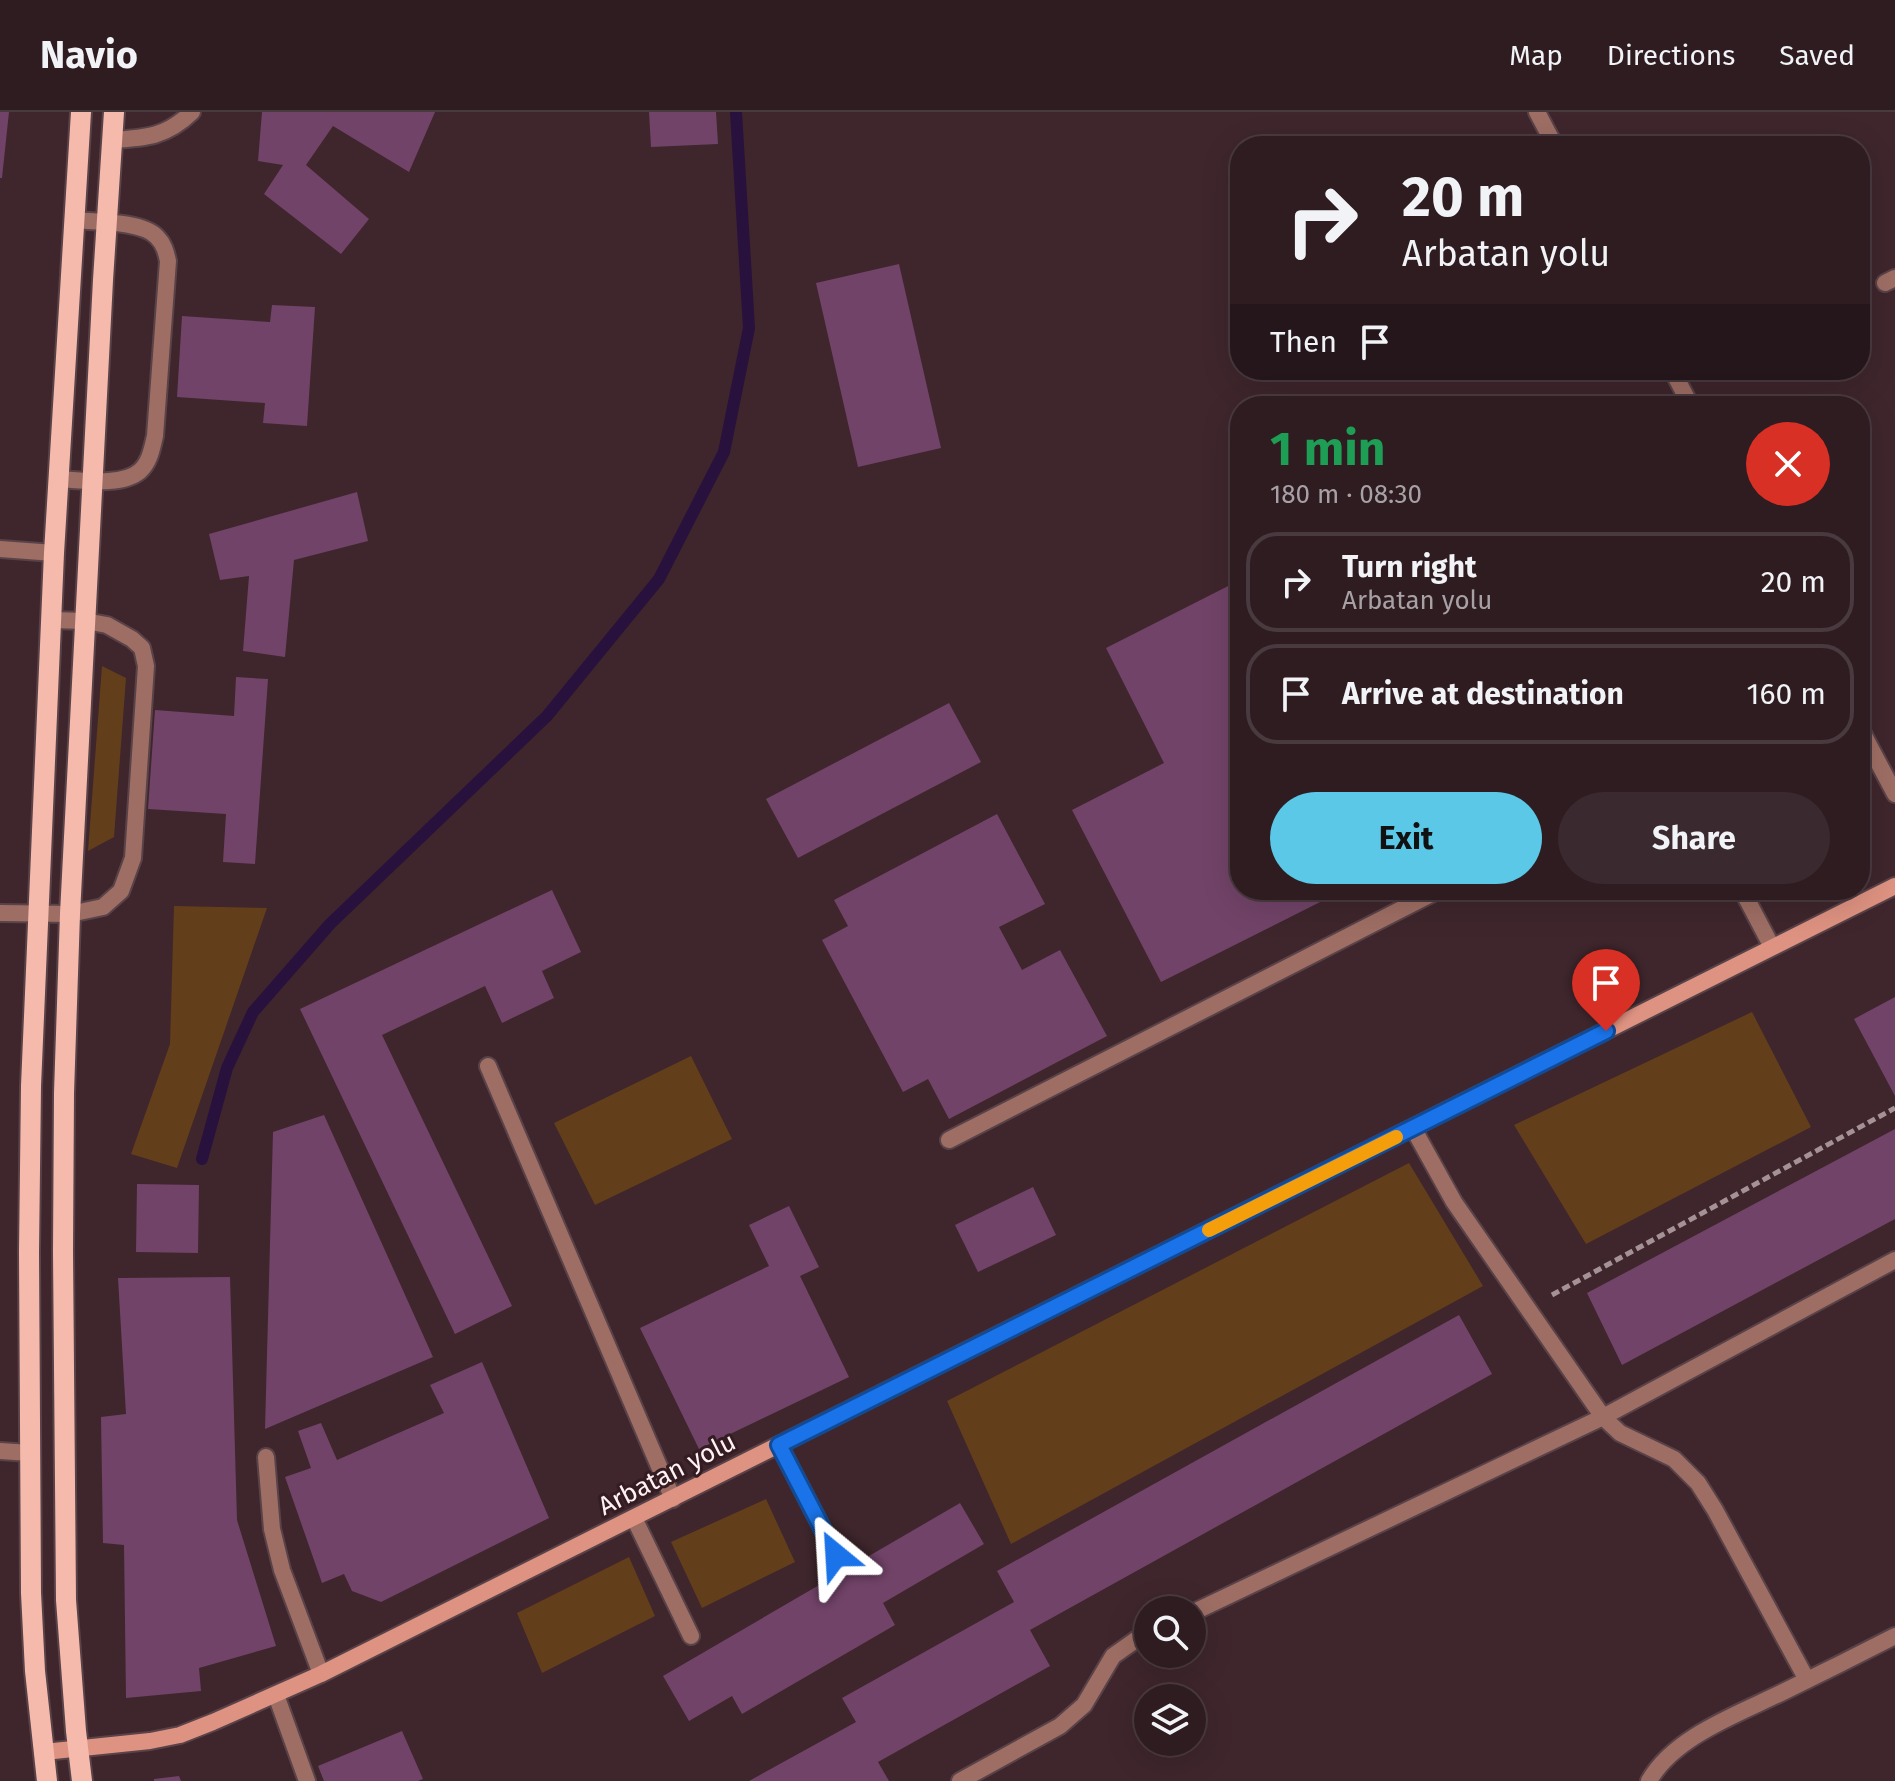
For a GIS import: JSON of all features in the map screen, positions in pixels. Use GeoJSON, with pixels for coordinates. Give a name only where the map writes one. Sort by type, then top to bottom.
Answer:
{"type":"FeatureCollection","features":[{"type":"Feature","properties":{"kind":"main road"},"geometry":{"type":"LineString","coordinates":[[47,1781],[35,1671],[31,1593],[31,1070],[54,553],[81,112]]}},
{"type":"Feature","properties":{"kind":"main road"},"geometry":{"type":"LineString","coordinates":[[82,1781],[66,1600],[64,1093],[92,481],[114,112]]}},
{"type":"Feature","properties":{"kind":"main road","name":"Arbatan yolu"},"geometry":{"type":"LineString","coordinates":[[1870,898],[1895,886]]}},
{"type":"Feature","properties":{"kind":"main road","name":"Arbatan yolu"},"geometry":{"type":"LineString","coordinates":[[44,1752],[180,1735],[321,1674],[1867,900]]}},
{"type":"Feature","properties":{"kind":"street"},"geometry":{"type":"LineString","coordinates":[[112,140],[161,134],[178,125],[192,112]]}},
{"type":"Feature","properties":{"kind":"street"},"geometry":{"type":"LineString","coordinates":[[1537,112],[1550,136]]}},
{"type":"Feature","properties":{"kind":"street"},"geometry":{"type":"LineString","coordinates":[[58,479],[124,480],[140,471],[150,457],[155,436],[168,261],[164,246],[156,235],[144,228],[74,220]]}},
{"type":"Feature","properties":{"kind":"street"},"geometry":{"type":"LineString","coordinates":[[0,549],[54,553]]}},
{"type":"Feature","properties":{"kind":"street"},"geometry":{"type":"LineString","coordinates":[[0,913],[70,914],[103,907],[121,891],[133,858],[146,666],[142,648],[107,625],[52,620]]}},
{"type":"Feature","properties":{"kind":"street"},"geometry":{"type":"LineString","coordinates":[[1870,747],[1895,794]]}},
{"type":"Feature","properties":{"kind":"street"},"geometry":{"type":"LineString","coordinates":[[949,1140],[1419,900]]}},
{"type":"Feature","properties":{"kind":"street"},"geometry":{"type":"LineString","coordinates":[[1747,900],[1772,947]]}},
{"type":"Feature","properties":{"kind":"street"},"geometry":{"type":"LineString","coordinates":[[488,1066],[673,1499]]}},
{"type":"Feature","properties":{"kind":"street"},"geometry":{"type":"LineString","coordinates":[[1413,1128],[1454,1202],[1603,1417],[1620,1433],[1674,1459],[1698,1483],[1807,1680]]}},
{"type":"Feature","properties":{"kind":"street"},"geometry":{"type":"LineString","coordinates":[[1206,1606],[1603,1417],[1895,1260]]}},
{"type":"Feature","properties":{"kind":"street"},"geometry":{"type":"LineString","coordinates":[[779,1445],[836,1555]]}},
{"type":"Feature","properties":{"kind":"street"},"geometry":{"type":"LineString","coordinates":[[0,1451],[30,1453]]}},
{"type":"Feature","properties":{"kind":"street"},"geometry":{"type":"LineString","coordinates":[[266,1457],[272,1529],[282,1570],[321,1674]]}},
{"type":"Feature","properties":{"kind":"street"},"geometry":{"type":"LineString","coordinates":[[634,1518],[691,1636]]}},
{"type":"Feature","properties":{"kind":"street"},"geometry":{"type":"LineString","coordinates":[[1649,1781],[1674,1751],[1712,1727],[1895,1636]]}},
{"type":"Feature","properties":{"kind":"street"},"geometry":{"type":"LineString","coordinates":[[960,1781],[1060,1726],[1084,1705],[1113,1656],[1134,1641]]}},
{"type":"Feature","properties":{"kind":"street"},"geometry":{"type":"LineString","coordinates":[[276,1695],[307,1781]]}},
{"type":"Feature","properties":{"kind":"path"},"geometry":{"type":"LineString","coordinates":[[1529,1307],[1895,1108]]}},
{"type":"Feature","properties":{"kind":"shaded area"},"geometry":{"type":"Polygon","coordinates":[[[102,666],[126,678],[114,837],[88,851],[102,666]]]}},
{"type":"Feature","properties":{"kind":"shaded area"},"geometry":{"type":"Polygon","coordinates":[[[174,906],[267,908],[177,1168],[131,1154],[170,1044],[174,906]]]}},
{"type":"Feature","properties":{"kind":"shaded area"},"geometry":{"type":"Polygon","coordinates":[[[1752,1012],[1811,1127],[1586,1244],[1514,1125],[1752,1012]]]}},
{"type":"Feature","properties":{"kind":"shaded area"},"geometry":{"type":"Polygon","coordinates":[[[691,1056],[732,1139],[595,1205],[554,1123],[691,1056]]]}},
{"type":"Feature","properties":{"kind":"shaded area"},"geometry":{"type":"Polygon","coordinates":[[[1409,1163],[1483,1286],[1011,1544],[947,1401],[1409,1163]]]}},
{"type":"Feature","properties":{"kind":"shaded area"},"geometry":{"type":"Polygon","coordinates":[[[766,1499],[795,1562],[702,1608],[671,1542],[766,1499]]]}},
{"type":"Feature","properties":{"kind":"shaded area"},"geometry":{"type":"Polygon","coordinates":[[[629,1557],[655,1616],[542,1673],[517,1613],[629,1557]]]}},
{"type":"Feature","properties":{"kind":"building"},"geometry":{"type":"Polygon","coordinates":[[[0,112],[9,112],[2,178],[0,178],[0,112]]]}},
{"type":"Feature","properties":{"kind":"building"},"geometry":{"type":"Polygon","coordinates":[[[262,112],[435,112],[409,172],[333,126],[306,165],[369,219],[341,254],[264,194],[283,165],[258,161],[262,112]]]}},
{"type":"Feature","properties":{"kind":"building"},"geometry":{"type":"Polygon","coordinates":[[[649,112],[716,112],[718,144],[651,147],[649,112]]]}},
{"type":"Feature","properties":{"kind":"building"},"geometry":{"type":"Polygon","coordinates":[[[899,264],[941,448],[858,467],[816,283],[899,264]]]}},
{"type":"Feature","properties":{"kind":"building"},"geometry":{"type":"Polygon","coordinates":[[[272,305],[315,307],[307,426],[263,423],[265,403],[177,397],[182,316],[270,322],[272,305]]]}},
{"type":"Feature","properties":{"kind":"building"},"geometry":{"type":"Polygon","coordinates":[[[357,492],[368,541],[294,560],[285,657],[243,651],[249,576],[220,580],[209,534],[357,492]]]}},
{"type":"Feature","properties":{"kind":"building"},"geometry":{"type":"Polygon","coordinates":[[[1230,585],[1230,900],[1324,900],[1161,982],[1072,810],[1164,763],[1106,648],[1230,585]]]}},
{"type":"Feature","properties":{"kind":"building"},"geometry":{"type":"Polygon","coordinates":[[[236,677],[268,679],[255,864],[223,862],[226,814],[148,809],[155,710],[234,716],[236,677]]]}},
{"type":"Feature","properties":{"kind":"building"},"geometry":{"type":"Polygon","coordinates":[[[949,703],[981,762],[798,858],[766,799],[949,703]]]}},
{"type":"Feature","properties":{"kind":"building"},"geometry":{"type":"Polygon","coordinates":[[[997,814],[1045,904],[999,927],[1022,970],[1060,950],[1107,1036],[949,1119],[928,1079],[903,1092],[822,940],[848,926],[834,900],[997,814]]]}},
{"type":"Feature","properties":{"kind":"building"},"geometry":{"type":"Polygon","coordinates":[[[552,890],[581,952],[542,971],[554,998],[502,1023],[485,986],[382,1035],[512,1306],[455,1334],[300,1009],[552,890]]]}},
{"type":"Feature","properties":{"kind":"building"},"geometry":{"type":"Polygon","coordinates":[[[1895,997],[1895,1096],[1854,1019],[1895,997]]]}},
{"type":"Feature","properties":{"kind":"building"},"geometry":{"type":"Polygon","coordinates":[[[324,1115],[433,1357],[265,1429],[273,1132],[324,1115]]]}},
{"type":"Feature","properties":{"kind":"building"},"geometry":{"type":"Polygon","coordinates":[[[1895,1129],[1895,1219],[1622,1365],[1587,1293],[1895,1129]]]}},
{"type":"Feature","properties":{"kind":"building"},"geometry":{"type":"Polygon","coordinates":[[[137,1184],[199,1185],[198,1253],[136,1252],[137,1184]]]}},
{"type":"Feature","properties":{"kind":"building"},"geometry":{"type":"Polygon","coordinates":[[[1033,1187],[1056,1235],[978,1272],[955,1225],[1033,1187]]]}},
{"type":"Feature","properties":{"kind":"building"},"geometry":{"type":"Polygon","coordinates":[[[789,1206],[819,1267],[800,1276],[849,1377],[699,1449],[640,1328],[769,1266],[749,1225],[789,1206]]]}},
{"type":"Feature","properties":{"kind":"building"},"geometry":{"type":"Polygon","coordinates":[[[230,1277],[237,1520],[276,1646],[199,1668],[201,1691],[126,1698],[124,1545],[103,1543],[101,1417],[126,1414],[118,1278],[230,1277]]]}},
{"type":"Feature","properties":{"kind":"building"},"geometry":{"type":"Polygon","coordinates":[[[1459,1315],[1492,1374],[1030,1630],[1050,1666],[878,1762],[889,1781],[749,1781],[856,1722],[842,1698],[1014,1602],[997,1571],[1459,1315]]]}},
{"type":"Feature","properties":{"kind":"building"},"geometry":{"type":"Polygon","coordinates":[[[482,1362],[549,1518],[381,1602],[352,1591],[344,1574],[322,1583],[285,1477],[311,1468],[298,1431],[321,1423],[337,1460],[444,1413],[430,1385],[482,1362]]]}},
{"type":"Feature","properties":{"kind":"building"},"geometry":{"type":"Polygon","coordinates":[[[960,1503],[984,1544],[883,1603],[895,1625],[742,1714],[732,1696],[689,1721],[663,1676],[960,1503]]]}},
{"type":"Feature","properties":{"kind":"building"},"geometry":{"type":"Polygon","coordinates":[[[402,1731],[423,1779],[324,1781],[318,1766],[402,1731]]]}},
{"type":"Feature","properties":{"kind":"building"},"geometry":{"type":"Polygon","coordinates":[[[179,1776],[181,1781],[154,1781],[154,1779],[179,1776]]]}},
{"type":"Feature","properties":{"kind":"waterway"},"geometry":{"type":"LineString","coordinates":[[202,1159],[227,1068],[253,1012],[330,924],[547,716],[659,579],[724,452],[749,328],[736,112]]}},
{"type":"Feature","properties":{"kind":"slow traffic"},"geometry":{"type":"LineString","coordinates":[[1209,1230],[1396,1137]]}},
{"type":"Feature","properties":{"kind":"route"},"geometry":{"type":"LineString","coordinates":[[836,1555],[779,1445],[1606,1031]]}}]}
